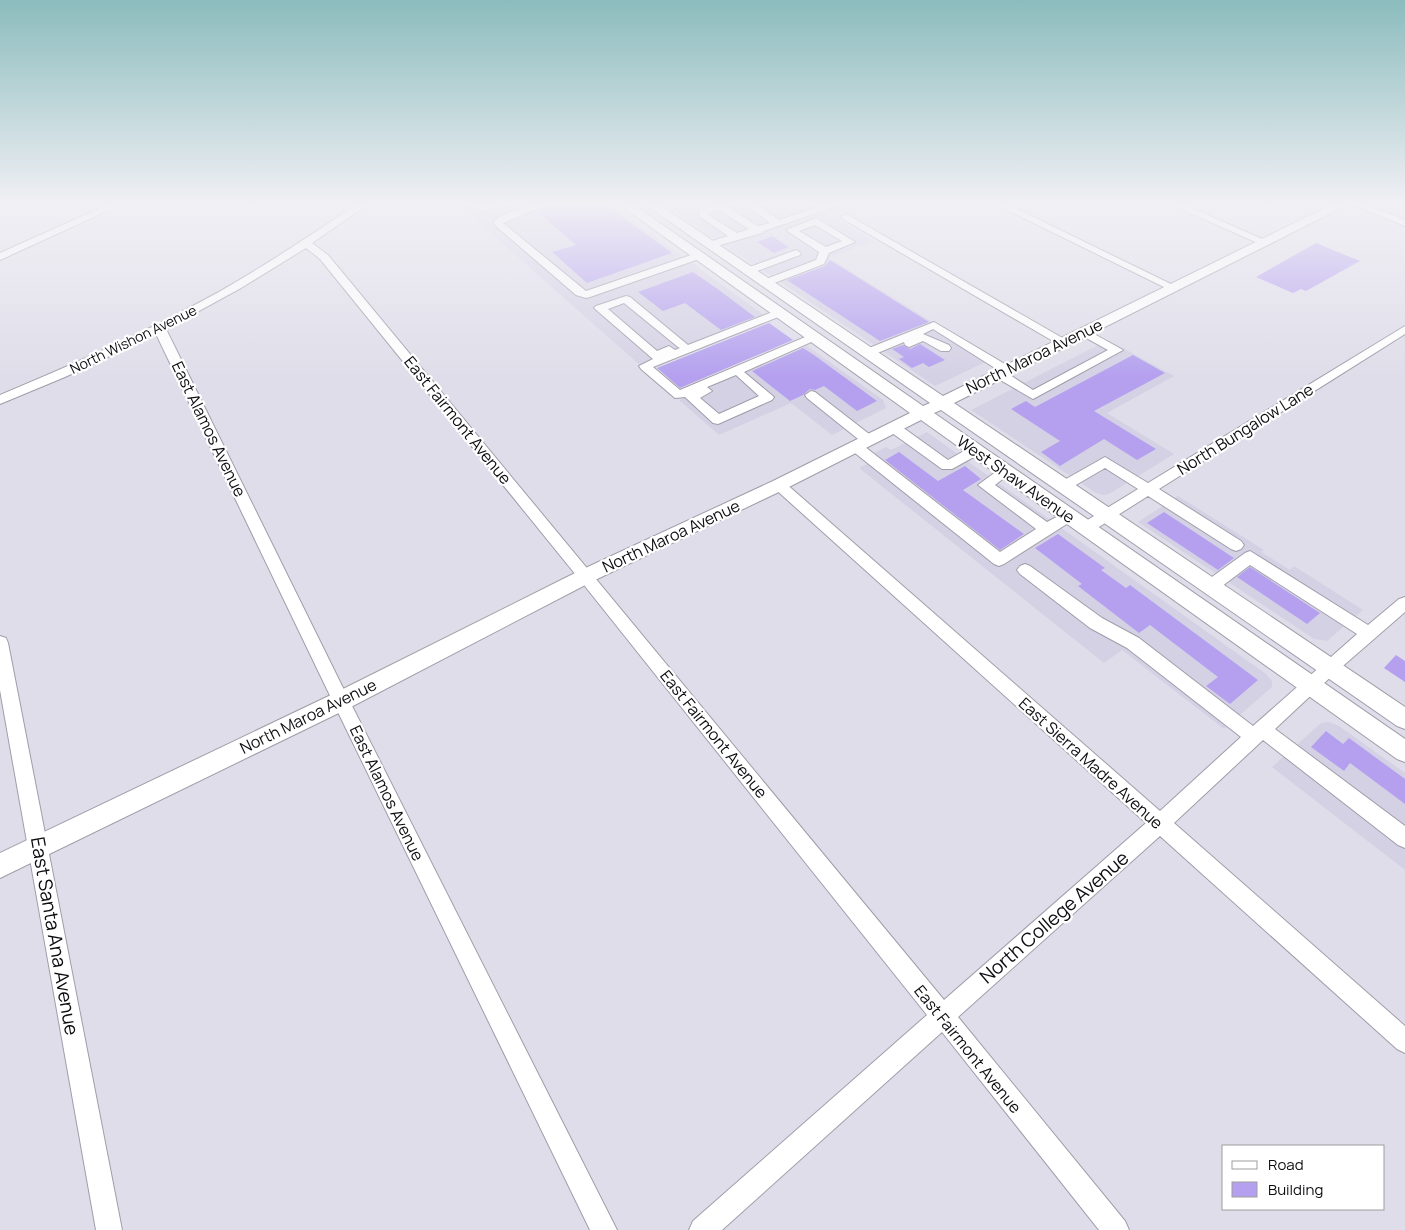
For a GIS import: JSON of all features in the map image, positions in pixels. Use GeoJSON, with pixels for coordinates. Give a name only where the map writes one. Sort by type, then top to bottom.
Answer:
{"type":"FeatureCollection","features":[{"type":"Feature","properties":{"kind":"main road","name":"West Shaw Avenue"},"geometry":{"type":"LineString","coordinates":[[707,262],[1405,752]]}},
{"type":"Feature","properties":{"kind":"main road","name":"West Shaw Avenue"},"geometry":{"type":"LineString","coordinates":[[735,262],[1405,718]]}},
{"type":"Feature","properties":{"kind":"main road","name":"North Maroa Avenue"},"geometry":{"type":"LineString","coordinates":[[0,866],[341,701],[586,576],[779,485],[1222,262]]}},
{"type":"Feature","properties":{"kind":"street","name":"North Wishon Avenue"},"geometry":{"type":"LineString","coordinates":[[0,400],[62,374],[159,327],[236,287],[275,262]]}},
{"type":"Feature","properties":{"kind":"street","name":"East Fairmont Avenue"},"geometry":{"type":"LineString","coordinates":[[328,262],[586,576],[1116,1230]]}},
{"type":"Feature","properties":{"kind":"street"},"geometry":{"type":"LineString","coordinates":[[545,262],[580,293],[586,295],[680,262]]}},
{"type":"Feature","properties":{"kind":"street"},"geometry":{"type":"LineString","coordinates":[[748,271],[771,262]]}},
{"type":"Feature","properties":{"kind":"street"},"geometry":{"type":"LineString","coordinates":[[765,283],[819,262]]}},
{"type":"Feature","properties":{"kind":"street"},"geometry":{"type":"LineString","coordinates":[[924,262],[1062,342]]}},
{"type":"Feature","properties":{"kind":"street"},"geometry":{"type":"LineString","coordinates":[[1121,262],[1172,287]]}},
{"type":"Feature","properties":{"kind":"street"},"geometry":{"type":"LineString","coordinates":[[682,345],[626,299],[600,308],[656,356],[776,311]]}},
{"type":"Feature","properties":{"kind":"street"},"geometry":{"type":"LineString","coordinates":[[776,311],[645,366],[679,395],[818,340]]}},
{"type":"Feature","properties":{"kind":"street"},"geometry":{"type":"LineString","coordinates":[[872,356],[934,325],[1033,395],[1117,350],[1083,332]]}},
{"type":"Feature","properties":{"kind":"street","name":"East Alamos Avenue"},"geometry":{"type":"LineString","coordinates":[[159,327],[341,701],[604,1230]]}},
{"type":"Feature","properties":{"kind":"street","name":"North Bungalow Lane"},"geometry":{"type":"LineString","coordinates":[[1086,528],[1405,329]]}},
{"type":"Feature","properties":{"kind":"street"},"geometry":{"type":"LineString","coordinates":[[872,356],[924,337],[945,348]]}},
{"type":"Feature","properties":{"kind":"street"},"geometry":{"type":"LineString","coordinates":[[742,375],[768,397],[718,420],[691,397],[818,340]]}},
{"type":"Feature","properties":{"kind":"street"},"geometry":{"type":"LineString","coordinates":[[811,395],[861,443],[998,560],[1068,516]]}},
{"type":"Feature","properties":{"kind":"street"},"geometry":{"type":"LineString","coordinates":[[893,427],[947,466],[976,450]]}},
{"type":"Feature","properties":{"kind":"street"},"geometry":{"type":"LineString","coordinates":[[1064,486],[1106,462],[1236,545]]}},
{"type":"Feature","properties":{"kind":"street"},"geometry":{"type":"LineString","coordinates":[[1006,471],[984,484],[1047,530]]}},
{"type":"Feature","properties":{"kind":"street","name":"East Sierra Madre Avenue"},"geometry":{"type":"LineString","coordinates":[[779,485],[1405,1041]]}},
{"type":"Feature","properties":{"kind":"street"},"geometry":{"type":"LineString","coordinates":[[1211,586],[1250,557],[1369,634]]}},
{"type":"Feature","properties":{"kind":"street"},"geometry":{"type":"LineString","coordinates":[[1025,570],[1096,623],[1133,643],[1405,838]]}},
{"type":"Feature","properties":{"kind":"street","name":"North College Avenue"},"geometry":{"type":"LineString","coordinates":[[702,1230],[1159,824],[1330,667],[1405,603]]}},
{"type":"Feature","properties":{"kind":"street","name":"East Santa Ana Avenue"},"geometry":{"type":"LineString","coordinates":[[0,643],[109,1230]]}},
{"type":"Feature","properties":{"kind":"shaded area"},"geometry":{"type":"Polygon","coordinates":[[[524,262],[691,262],[768,318],[642,367],[524,262]]]}},
{"type":"Feature","properties":{"kind":"shaded area"},"geometry":{"type":"Polygon","coordinates":[[[751,262],[836,262],[992,359],[935,386],[751,262]]]}},
{"type":"Feature","properties":{"kind":"shaded area"},"geometry":{"type":"Polygon","coordinates":[[[1108,340],[1174,376],[1107,413],[1174,454],[1109,494],[1103,495],[1096,493],[971,410],[1108,340]]]}},
{"type":"Feature","properties":{"kind":"shaded area"},"geometry":{"type":"Polygon","coordinates":[[[807,346],[883,400],[886,408],[832,435],[791,403],[719,435],[679,400],[807,346]]]}},
{"type":"Feature","properties":{"kind":"shaded area"},"geometry":{"type":"Polygon","coordinates":[[[927,432],[1266,674],[1272,681],[1272,687],[1224,729],[1122,650],[1104,663],[859,468],[879,458],[874,453],[886,447],[891,450],[927,432]]]}},
{"type":"Feature","properties":{"kind":"shaded area"},"geometry":{"type":"Polygon","coordinates":[[[1178,496],[1264,550],[1261,552],[1290,570],[1294,566],[1363,610],[1327,641],[1314,639],[1138,522],[1178,496]]]}},
{"type":"Feature","properties":{"kind":"shaded area"},"geometry":{"type":"Polygon","coordinates":[[[1329,722],[1339,726],[1405,773],[1405,870],[1272,767],[1321,723],[1329,722]]]}},
{"type":"Feature","properties":{"kind":"building"},"geometry":{"type":"Polygon","coordinates":[[[564,262],[645,262],[587,283],[564,262]]]}},
{"type":"Feature","properties":{"kind":"building"},"geometry":{"type":"Polygon","coordinates":[[[828,262],[834,262],[929,322],[880,341],[787,280],[825,266],[828,262]]]}},
{"type":"Feature","properties":{"kind":"building"},"geometry":{"type":"Polygon","coordinates":[[[1282,262],[1357,262],[1306,291],[1301,289],[1293,293],[1256,277],[1282,262]]]}},
{"type":"Feature","properties":{"kind":"building"},"geometry":{"type":"Polygon","coordinates":[[[693,272],[755,317],[721,330],[685,303],[663,311],[638,292],[693,272]]]}},
{"type":"Feature","properties":{"kind":"building"},"geometry":{"type":"Polygon","coordinates":[[[769,323],[793,340],[680,388],[657,368],[769,323]]]}},
{"type":"Feature","properties":{"kind":"building"},"geometry":{"type":"Polygon","coordinates":[[[920,344],[945,360],[929,367],[923,363],[912,368],[899,359],[904,357],[892,349],[903,345],[910,349],[920,344]]]}},
{"type":"Feature","properties":{"kind":"building"},"geometry":{"type":"Polygon","coordinates":[[[803,348],[877,401],[857,411],[824,386],[815,390],[810,389],[803,395],[790,401],[752,371],[803,348]]]}},
{"type":"Feature","properties":{"kind":"building"},"geometry":{"type":"Polygon","coordinates":[[[1133,355],[1165,373],[1094,411],[1156,449],[1137,460],[1104,439],[1060,466],[1041,452],[1060,441],[1011,409],[1026,401],[1035,407],[1133,355]]]}},
{"type":"Feature","properties":{"kind":"building"},"geometry":{"type":"Polygon","coordinates":[[[899,452],[938,481],[965,466],[981,479],[963,490],[1024,534],[1000,550],[885,460],[899,452]]]}},
{"type":"Feature","properties":{"kind":"building"},"geometry":{"type":"Polygon","coordinates":[[[1164,512],[1234,558],[1218,570],[1147,523],[1164,512]]]}},
{"type":"Feature","properties":{"kind":"building"},"geometry":{"type":"Polygon","coordinates":[[[1058,534],[1105,568],[1101,570],[1126,588],[1130,585],[1258,680],[1230,704],[1206,686],[1218,677],[1150,625],[1139,633],[1078,586],[1082,584],[1035,548],[1058,534]]]}},
{"type":"Feature","properties":{"kind":"building"},"geometry":{"type":"Polygon","coordinates":[[[1250,567],[1320,613],[1307,624],[1237,577],[1250,567]]]}},
{"type":"Feature","properties":{"kind":"building"},"geometry":{"type":"Polygon","coordinates":[[[1396,655],[1405,661],[1405,682],[1384,668],[1396,655]]]}},
{"type":"Feature","properties":{"kind":"building"},"geometry":{"type":"Polygon","coordinates":[[[1326,731],[1343,744],[1349,738],[1405,779],[1405,804],[1350,763],[1344,771],[1311,747],[1326,731]]]}}]}
